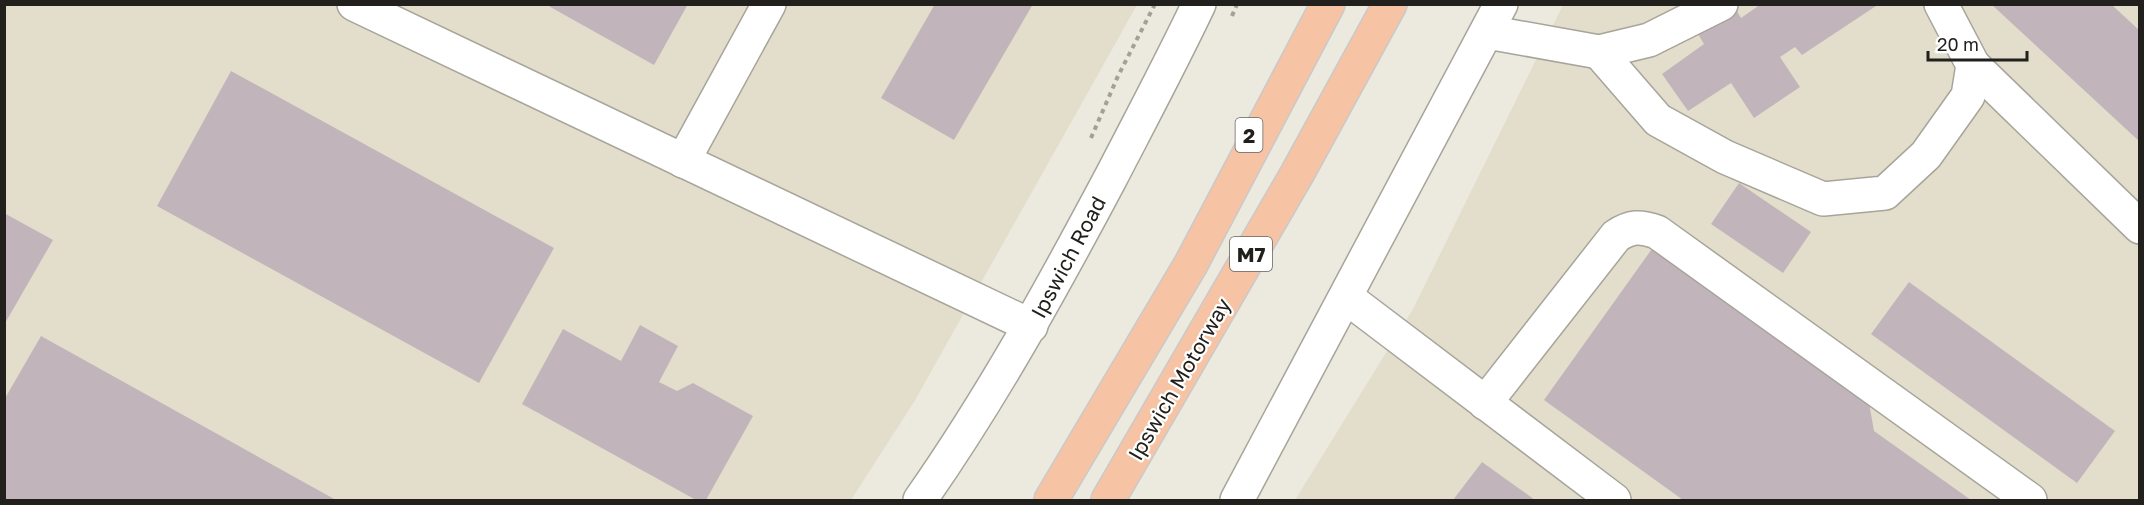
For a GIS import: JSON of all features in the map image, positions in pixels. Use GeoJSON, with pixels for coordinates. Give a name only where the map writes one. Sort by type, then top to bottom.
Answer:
{"type":"FeatureCollection","features":[{"type":"Feature","properties":{"kind":"highway","name":"2"},"geometry":{"type":"LineString","coordinates":[[1191,264],[1304,4]]}},
{"type":"Feature","properties":{"kind":"highway","name":"M7"},"geometry":{"type":"LineString","coordinates":[[1051,501],[1191,264],[1328,4]]}},
{"type":"Feature","properties":{"kind":"highway","name":"Ipswich Motorway"},"geometry":{"type":"LineString","coordinates":[[1108,501],[1297,174],[1390,4]]}},
{"type":"Feature","properties":{"kind":"street"},"geometry":{"type":"LineString","coordinates":[[354,4],[1032,326]]}},
{"type":"Feature","properties":{"kind":"street"},"geometry":{"type":"LineString","coordinates":[[683,161],[769,4]]}},
{"type":"Feature","properties":{"kind":"street","name":"Ipswich Road"},"geometry":{"type":"LineString","coordinates":[[920,501],[957,447],[1032,326],[1157,90],[1199,4]]}},
{"type":"Feature","properties":{"kind":"street"},"geometry":{"type":"LineString","coordinates":[[1237,501],[1494,18],[1599,51],[1649,40],[1721,4]]}},
{"type":"Feature","properties":{"kind":"street"},"geometry":{"type":"LineString","coordinates":[[1941,4],[1973,65],[2139,227]]}},
{"type":"Feature","properties":{"kind":"street"},"geometry":{"type":"LineString","coordinates":[[1599,51],[1658,120],[1725,158],[1823,199],[1885,193],[1926,155],[1968,96],[1973,65]]}},
{"type":"Feature","properties":{"kind":"street"},"geometry":{"type":"LineString","coordinates":[[1485,403],[1616,236],[1627,228],[1642,227],[1657,232],[2030,501]]}},
{"type":"Feature","properties":{"kind":"street"},"geometry":{"type":"LineString","coordinates":[[1346,297],[1614,501]]}},
{"type":"Feature","properties":{"kind":"shaded area"},"geometry":{"type":"Polygon","coordinates":[[[4,5],[1137,5],[914,402],[851,500],[5,500],[4,5]]]}},
{"type":"Feature","properties":{"kind":"shaded area"},"geometry":{"type":"Polygon","coordinates":[[[1563,5],[2139,5],[2139,500],[1295,500],[1413,309],[1563,5]]]}},
{"type":"Feature","properties":{"kind":"building"},"geometry":{"type":"Polygon","coordinates":[[[545,4],[688,4],[654,65],[545,4]]]}},
{"type":"Feature","properties":{"kind":"building"},"geometry":{"type":"Polygon","coordinates":[[[935,4],[1033,4],[954,140],[881,98],[935,4]]]}},
{"type":"Feature","properties":{"kind":"building"},"geometry":{"type":"Polygon","coordinates":[[[1680,4],[1733,4],[1741,18],[1761,4],[1879,4],[1802,55],[1795,47],[1780,57],[1800,87],[1754,118],[1731,83],[1688,111],[1662,74],[1704,44],[1680,4]]]}},
{"type":"Feature","properties":{"kind":"building"},"geometry":{"type":"Polygon","coordinates":[[[1991,4],[2111,4],[2140,31],[2140,142],[1991,4]]]}},
{"type":"Feature","properties":{"kind":"building"},"geometry":{"type":"Polygon","coordinates":[[[231,71],[554,248],[479,383],[157,206],[231,71]]]}},
{"type":"Feature","properties":{"kind":"building"},"geometry":{"type":"Polygon","coordinates":[[[1739,183],[1811,232],[1783,273],[1711,224],[1739,183]]]}},
{"type":"Feature","properties":{"kind":"building"},"geometry":{"type":"Polygon","coordinates":[[[4,213],[53,240],[4,325],[4,213]]]}},
{"type":"Feature","properties":{"kind":"building"},"geometry":{"type":"Polygon","coordinates":[[[1654,246],[1868,397],[1874,431],[1971,500],[1683,500],[1544,400],[1654,246]]]}},
{"type":"Feature","properties":{"kind":"building"},"geometry":{"type":"Polygon","coordinates":[[[1909,282],[2115,431],[2077,483],[1871,334],[1909,282]]]}},
{"type":"Feature","properties":{"kind":"building"},"geometry":{"type":"Polygon","coordinates":[[[640,325],[678,346],[659,382],[677,391],[693,383],[753,416],[706,500],[696,500],[522,404],[563,329],[621,361],[640,325]]]}},
{"type":"Feature","properties":{"kind":"building"},"geometry":{"type":"Polygon","coordinates":[[[41,336],[336,500],[4,500],[4,400],[41,336]]]}},
{"type":"Feature","properties":{"kind":"building"},"geometry":{"type":"Polygon","coordinates":[[[1482,462],[1535,500],[1453,500],[1482,462]]]}}]}
